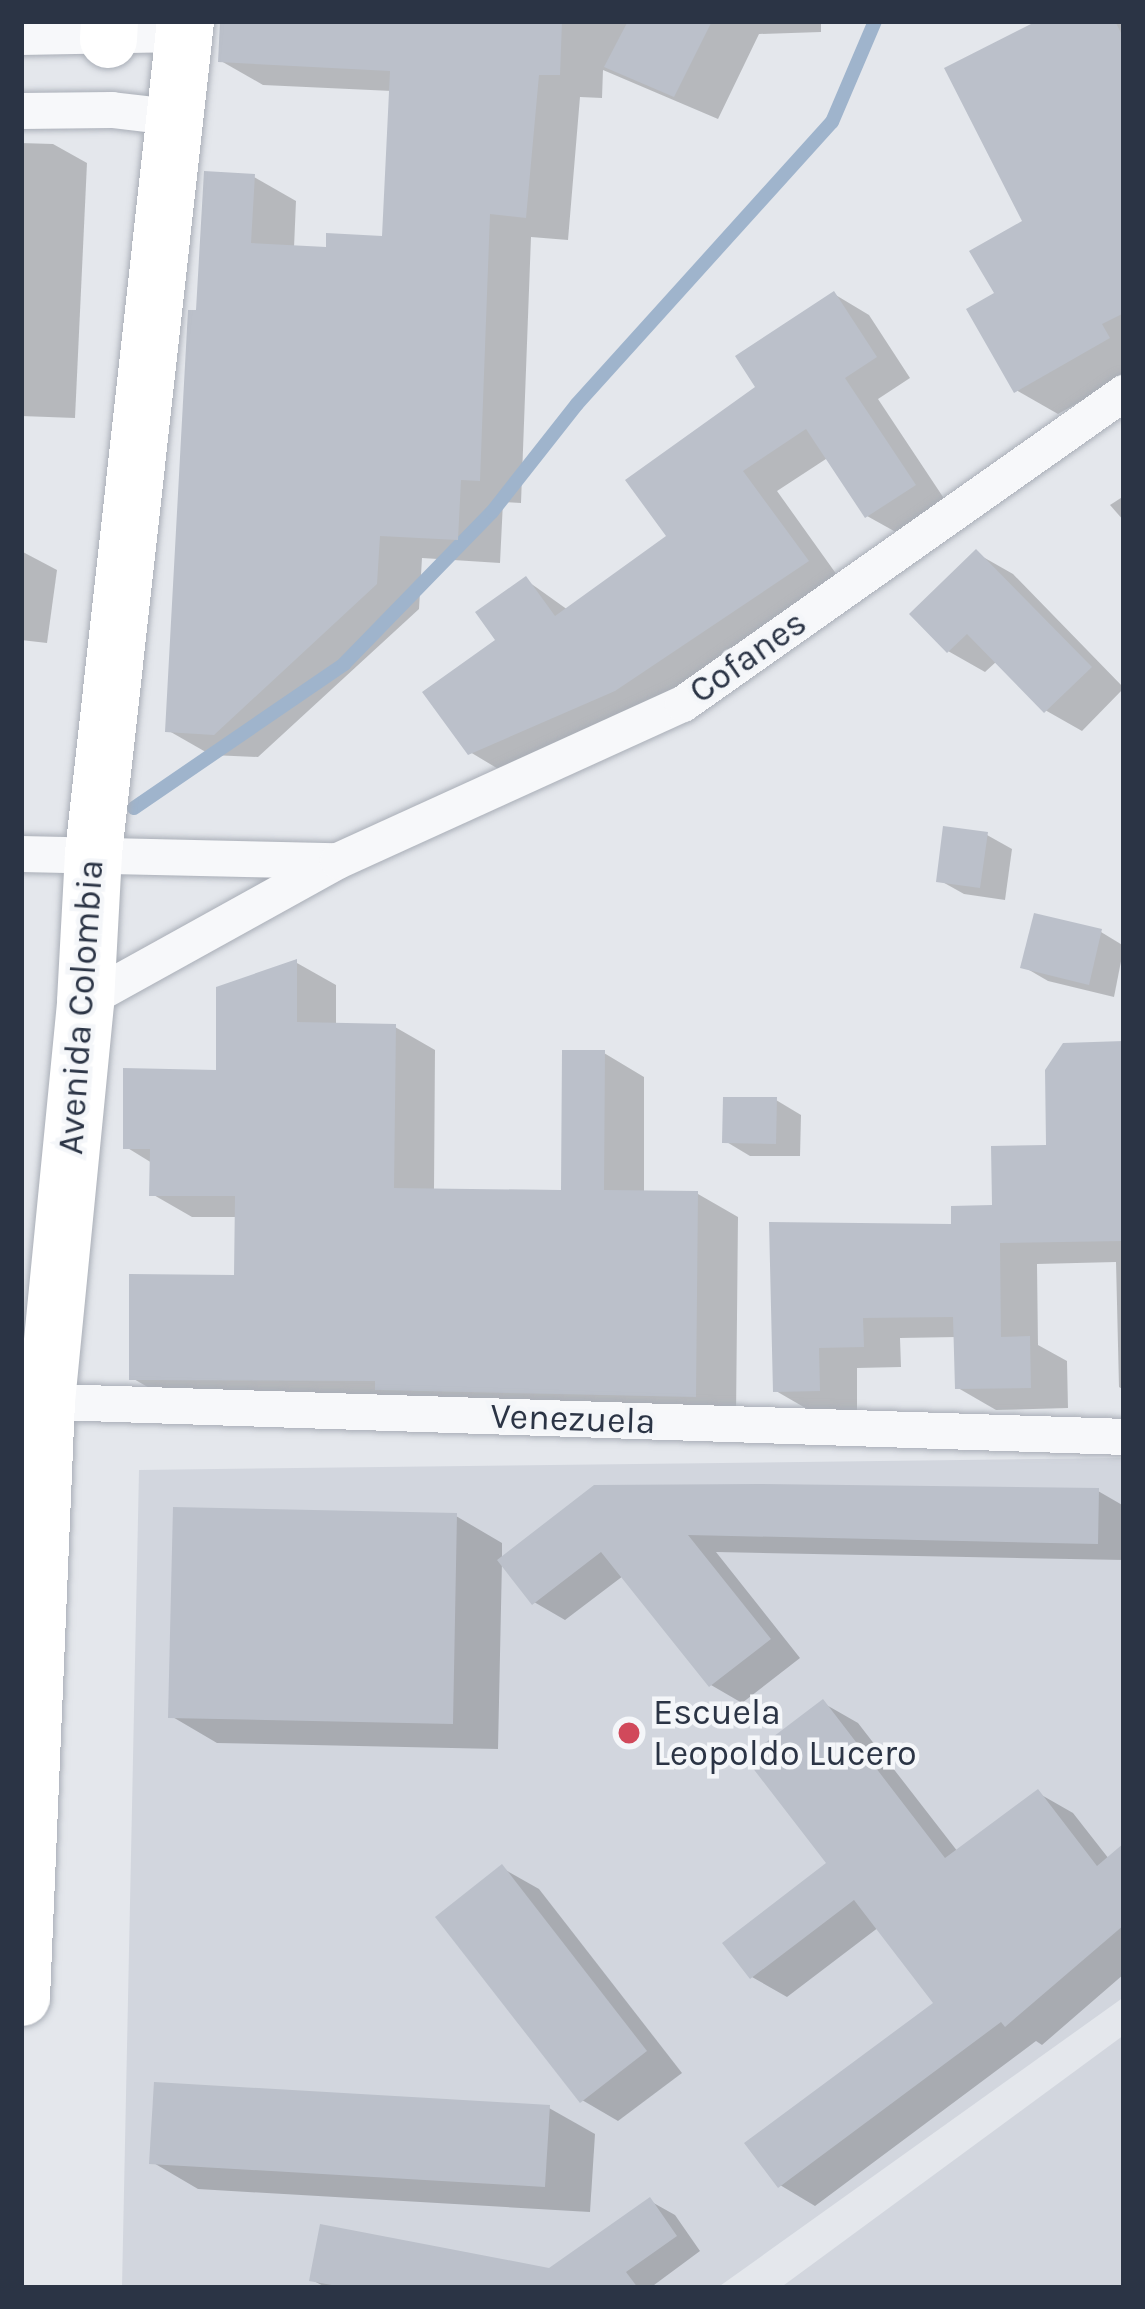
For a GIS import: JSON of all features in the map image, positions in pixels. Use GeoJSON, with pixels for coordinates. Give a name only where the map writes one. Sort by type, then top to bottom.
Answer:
{"type":"FeatureCollection","features":[{"type":"Feature","properties":{"kind":"main road","name":"Avenida Colombia"},"geometry":{"type":"LineString","coordinates":[[21,1997],[33,1401],[85,1001],[92,853],[184,28]]}},
{"type":"Feature","properties":{"kind":"street"},"geometry":{"type":"LineString","coordinates":[[21,37],[184,28]]}},
{"type":"Feature","properties":{"kind":"street"},"geometry":{"type":"LineString","coordinates":[[21,112],[112,110],[171,117]]}},
{"type":"Feature","properties":{"kind":"street","name":"Cofanes"},"geometry":{"type":"LineString","coordinates":[[85,1001],[338,862],[683,704],[1124,393]]}},
{"type":"Feature","properties":{"kind":"street","name":"Cofanes"},"geometry":{"type":"LineString","coordinates":[[21,854],[338,862]]}},
{"type":"Feature","properties":{"kind":"street","name":"Venezuela"},"geometry":{"type":"LineString","coordinates":[[33,1401],[1124,1438]]}},
{"type":"Feature","properties":{"kind":"shaded area","name":"Escuela Leopoldo Lucero"},"geometry":{"type":"Polygon","coordinates":[[[1124,1458],[1124,1997],[717,2288],[122,2288],[139,1470],[1124,1458]]]}},
{"type":"Feature","properties":{"kind":"shaded area"},"geometry":{"type":"Polygon","coordinates":[[[1124,2035],[1124,2288],[780,2288],[1124,2035]]]}},
{"type":"Feature","properties":{"kind":"building"},"geometry":{"type":"Polygon","coordinates":[[[220,21],[562,21],[560,75],[539,75],[526,218],[490,214],[480,481],[461,480],[458,540],[380,536],[377,584],[214,735],[165,732],[188,310],[196,310],[204,171],[255,174],[251,243],[326,247],[326,233],[382,236],[390,71],[218,62],[220,21]]]}},
{"type":"Feature","properties":{"kind":"building"},"geometry":{"type":"Polygon","coordinates":[[[628,21],[712,21],[674,97],[604,67],[628,21]]]}},
{"type":"Feature","properties":{"kind":"building"},"geometry":{"type":"Polygon","coordinates":[[[1037,21],[1115,21],[1124,39],[1124,313],[1102,324],[1110,338],[1014,393],[966,309],[994,293],[969,251],[1022,221],[944,68],[1037,21]]]}},
{"type":"Feature","properties":{"kind":"building"},"geometry":{"type":"Polygon","coordinates":[[[834,291],[877,357],[845,378],[916,485],[865,518],[806,429],[743,471],[809,561],[615,691],[468,755],[422,692],[495,640],[475,612],[526,576],[555,616],[666,536],[625,480],[755,387],[735,356],[834,291]]]}},
{"type":"Feature","properties":{"kind":"building"},"geometry":{"type":"Polygon","coordinates":[[[976,549],[1092,667],[1044,713],[967,634],[947,653],[909,614],[976,549]]]}},
{"type":"Feature","properties":{"kind":"building"},"geometry":{"type":"Polygon","coordinates":[[[943,826],[988,832],[980,888],[936,882],[943,826]]]}},
{"type":"Feature","properties":{"kind":"building"},"geometry":{"type":"Polygon","coordinates":[[[1034,913],[1102,929],[1089,985],[1020,968],[1034,913]]]}},
{"type":"Feature","properties":{"kind":"building"},"geometry":{"type":"Polygon","coordinates":[[[297,959],[297,1022],[396,1024],[394,1188],[561,1190],[562,1050],[605,1050],[604,1190],[698,1191],[696,1397],[375,1390],[375,1381],[129,1380],[129,1274],[234,1275],[235,1196],[149,1196],[150,1149],[123,1149],[123,1068],[216,1070],[216,987],[297,959]]]}},
{"type":"Feature","properties":{"kind":"building"},"geometry":{"type":"Polygon","coordinates":[[[1124,1041],[1124,1241],[1000,1243],[1001,1337],[1030,1336],[1031,1388],[955,1389],[953,1317],[863,1318],[864,1347],[819,1348],[820,1391],[773,1392],[769,1222],[951,1224],[951,1206],[992,1205],[991,1146],[1046,1145],[1045,1070],[1063,1043],[1124,1041]]]}},
{"type":"Feature","properties":{"kind":"building"},"geometry":{"type":"Polygon","coordinates":[[[723,1097],[777,1097],[776,1144],[722,1143],[723,1097]]]}},
{"type":"Feature","properties":{"kind":"building"},"geometry":{"type":"Polygon","coordinates":[[[594,1485],[1099,1488],[1098,1544],[688,1535],[771,1639],[709,1687],[601,1552],[532,1605],[497,1560],[594,1485]]]}},
{"type":"Feature","properties":{"kind":"building"},"geometry":{"type":"Polygon","coordinates":[[[173,1507],[457,1513],[453,1724],[168,1718],[173,1507]]]}},
{"type":"Feature","properties":{"kind":"building"},"geometry":{"type":"Polygon","coordinates":[[[823,1699],[945,1858],[1038,1789],[1097,1866],[1124,1843],[1124,1925],[1005,2027],[1001,2022],[778,2188],[744,2143],[933,2003],[854,1900],[750,1979],[722,1943],[826,1863],[745,1758],[823,1699]]]}},
{"type":"Feature","properties":{"kind":"building"},"geometry":{"type":"Polygon","coordinates":[[[502,1864],[647,2051],[580,2103],[435,1917],[502,1864]]]}},
{"type":"Feature","properties":{"kind":"building"},"geometry":{"type":"Polygon","coordinates":[[[154,2082],[550,2105],[545,2187],[149,2164],[154,2082]]]}},
{"type":"Feature","properties":{"kind":"building"},"geometry":{"type":"Polygon","coordinates":[[[650,2197],[677,2236],[626,2272],[638,2288],[349,2288],[309,2281],[320,2224],[549,2268],[650,2197]]]}},
{"type":"Feature","properties":{"kind":"waterway"},"geometry":{"type":"LineString","coordinates":[[134,808],[344,664],[492,512],[577,404],[832,122],[875,21]]}},
{"type":"Feature","properties":{"kind":"place","name":"Escuela Leopoldo Lucero"},"geometry":{"type":"Point","coordinates":[629,1733]}}]}
